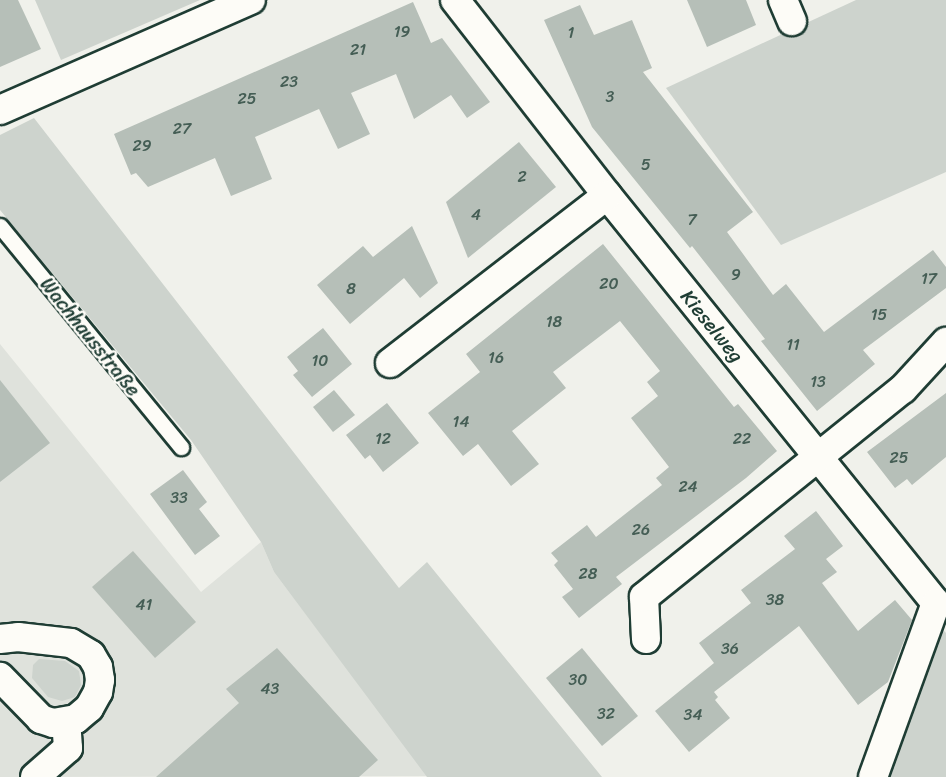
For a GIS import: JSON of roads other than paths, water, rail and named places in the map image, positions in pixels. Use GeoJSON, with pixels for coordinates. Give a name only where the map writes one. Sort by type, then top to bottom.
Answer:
{"type":"FeatureCollection","features":[{"type":"Feature","properties":{"kind":"street"},"geometry":{"type":"LineString","coordinates":[[0,110],[251,0]]}},
{"type":"Feature","properties":{"kind":"street","name":"Kieselweg"},"geometry":{"type":"LineString","coordinates":[[455,0],[607,195],[936,603],[873,777]]}},
{"type":"Feature","properties":{"kind":"street"},"geometry":{"type":"LineString","coordinates":[[390,363],[607,195]]}},
{"type":"Feature","properties":{"kind":"street"},"geometry":{"type":"LineString","coordinates":[[646,639],[644,597],[903,389],[946,342]]}},
{"type":"Feature","properties":{"kind":"street"},"geometry":{"type":"LineString","coordinates":[[0,639],[18,637],[71,643],[91,655],[98,667],[98,692],[89,708],[76,719],[53,723],[41,719],[0,677]]}},
{"type":"Feature","properties":{"kind":"street"},"geometry":{"type":"LineString","coordinates":[[36,777],[68,748],[66,722]]}},
{"type":"Feature","properties":{"kind":"lane","name":"Wachhausstraße"},"geometry":{"type":"LineString","coordinates":[[0,226],[181,447]]}}]}
